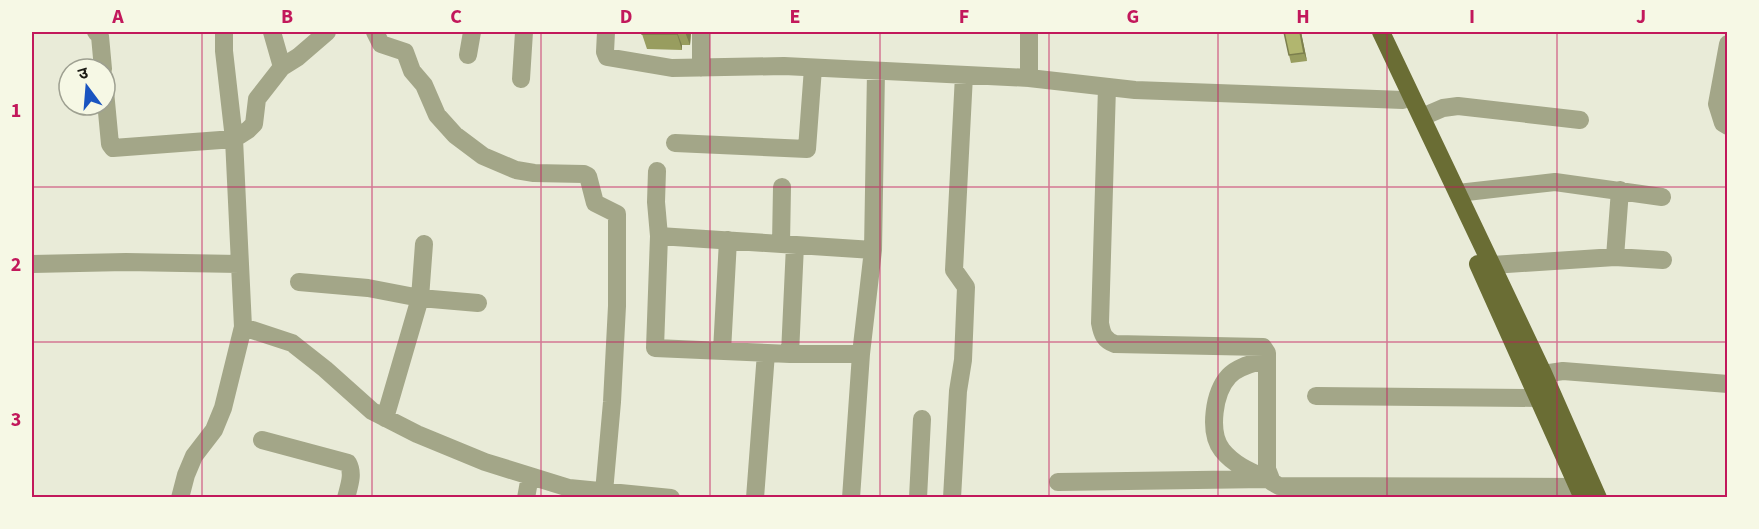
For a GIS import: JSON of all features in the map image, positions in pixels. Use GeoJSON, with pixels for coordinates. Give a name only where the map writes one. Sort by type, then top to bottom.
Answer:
{"type":"FeatureCollection","features":[{"type":"Feature","properties":{"kind":"main road"},"geometry":{"type":"LineString","coordinates":[[1371,32],[1536,375],[1598,498]]}},
{"type":"Feature","properties":{"kind":"main road"},"geometry":{"type":"LineString","coordinates":[[1381,32],[1492,265],[1536,375],[1539,398],[1581,492]]}},
{"type":"Feature","properties":{"kind":"street"},"geometry":{"type":"LineString","coordinates":[[96,32],[100,36],[102,57]]}},
{"type":"Feature","properties":{"kind":"street"},"geometry":{"type":"LineString","coordinates":[[180,498],[194,456],[214,430],[223,408],[243,327],[234,139],[224,32]]}},
{"type":"Feature","properties":{"kind":"street"},"geometry":{"type":"LineString","coordinates":[[272,32],[282,67]]}},
{"type":"Feature","properties":{"kind":"street"},"geometry":{"type":"LineString","coordinates":[[107,117],[110,144],[113,148],[234,139],[254,124],[257,99],[282,67],[298,57],[327,32]]}},
{"type":"Feature","properties":{"kind":"street"},"geometry":{"type":"LineString","coordinates":[[375,32],[381,44],[405,52],[412,71],[428,92],[433,110],[455,135],[483,156],[516,170],[534,173],[584,174],[588,176],[596,203],[617,213],[612,402],[604,492]]}},
{"type":"Feature","properties":{"kind":"street"},"geometry":{"type":"LineString","coordinates":[[468,55],[472,32]]}},
{"type":"Feature","properties":{"kind":"street"},"geometry":{"type":"LineString","coordinates":[[521,79],[525,32]]}},
{"type":"Feature","properties":{"kind":"street"},"geometry":{"type":"LineString","coordinates":[[606,32],[607,57],[672,68],[813,68],[1029,78],[1135,90],[1404,100]]}},
{"type":"Feature","properties":{"kind":"street"},"geometry":{"type":"LineString","coordinates":[[701,32],[701,68]]}},
{"type":"Feature","properties":{"kind":"street"},"geometry":{"type":"LineString","coordinates":[[1029,32],[1029,78]]}},
{"type":"Feature","properties":{"kind":"street"},"geometry":{"type":"LineString","coordinates":[[1728,44],[1717,104],[1723,123],[1728,126]]}},
{"type":"Feature","properties":{"kind":"street"},"geometry":{"type":"LineString","coordinates":[[675,143],[807,149],[813,68]]}},
{"type":"Feature","properties":{"kind":"street"},"geometry":{"type":"LineString","coordinates":[[851,498],[861,354],[873,250],[876,71]]}},
{"type":"Feature","properties":{"kind":"street"},"geometry":{"type":"LineString","coordinates":[[952,498],[958,391],[963,360],[966,287],[954,270],[964,75]]}},
{"type":"Feature","properties":{"kind":"street"},"geometry":{"type":"LineString","coordinates":[[1107,87],[1101,333],[1107,341],[1114,344],[1263,347],[1267,353],[1267,469],[1269,481]]}},
{"type":"Feature","properties":{"kind":"street"},"geometry":{"type":"LineString","coordinates":[[1422,117],[1450,106],[1580,120]]}},
{"type":"Feature","properties":{"kind":"street"},"geometry":{"type":"LineString","coordinates":[[657,171],[656,202],[659,236],[655,348],[790,354],[861,354]]}},
{"type":"Feature","properties":{"kind":"street"},"geometry":{"type":"LineString","coordinates":[[1458,193],[1555,182],[1662,197]]}},
{"type":"Feature","properties":{"kind":"street"},"geometry":{"type":"LineString","coordinates":[[782,187],[788,244],[790,354]]}},
{"type":"Feature","properties":{"kind":"street"},"geometry":{"type":"LineString","coordinates":[[1615,257],[1620,190]]}},
{"type":"Feature","properties":{"kind":"street"},"geometry":{"type":"LineString","coordinates":[[659,236],[873,250]]}},
{"type":"Feature","properties":{"kind":"street"},"geometry":{"type":"LineString","coordinates":[[722,351],[728,240]]}},
{"type":"Feature","properties":{"kind":"street"},"geometry":{"type":"LineString","coordinates":[[385,418],[420,298],[424,244]]}},
{"type":"Feature","properties":{"kind":"street"},"geometry":{"type":"LineString","coordinates":[[1492,265],[1615,257],[1662,260]]}},
{"type":"Feature","properties":{"kind":"street"},"geometry":{"type":"LineString","coordinates":[[32,264],[146,262],[239,264]]}},
{"type":"Feature","properties":{"kind":"street"},"geometry":{"type":"LineString","coordinates":[[299,282],[368,288],[420,298],[478,303]]}},
{"type":"Feature","properties":{"kind":"street"},"geometry":{"type":"LineString","coordinates":[[243,327],[292,343],[372,411],[417,434],[485,462],[570,488],[671,498]]}},
{"type":"Feature","properties":{"kind":"street"},"geometry":{"type":"LineString","coordinates":[[755,498],[766,353]]}},
{"type":"Feature","properties":{"kind":"street"},"geometry":{"type":"LineString","coordinates":[[1267,359],[1247,365],[1230,375],[1220,389],[1214,410],[1215,429],[1220,448],[1234,463],[1279,486],[1341,492],[1581,492]]}},
{"type":"Feature","properties":{"kind":"street"},"geometry":{"type":"LineString","coordinates":[[1536,375],[1563,371],[1728,384]]}},
{"type":"Feature","properties":{"kind":"street"},"geometry":{"type":"LineString","coordinates":[[1316,396],[1539,398]]}},
{"type":"Feature","properties":{"kind":"street"},"geometry":{"type":"LineString","coordinates":[[918,498],[922,419]]}},
{"type":"Feature","properties":{"kind":"street"},"geometry":{"type":"LineString","coordinates":[[262,440],[348,463],[351,476],[346,498]]}},
{"type":"Feature","properties":{"kind":"street"},"geometry":{"type":"LineString","coordinates":[[526,498],[530,476]]}},
{"type":"Feature","properties":{"kind":"street"},"geometry":{"type":"LineString","coordinates":[[1058,483],[1269,481]]}},
{"type":"Feature","properties":{"kind":"building"},"geometry":{"type":"Polygon","coordinates":[[[642,32],[677,32],[677,34],[642,34],[642,32]]]}},
{"type":"Feature","properties":{"kind":"building"},"geometry":{"type":"Polygon","coordinates":[[[1284,32],[1300,32],[1304,53],[1289,55],[1284,32]]]}}]}
